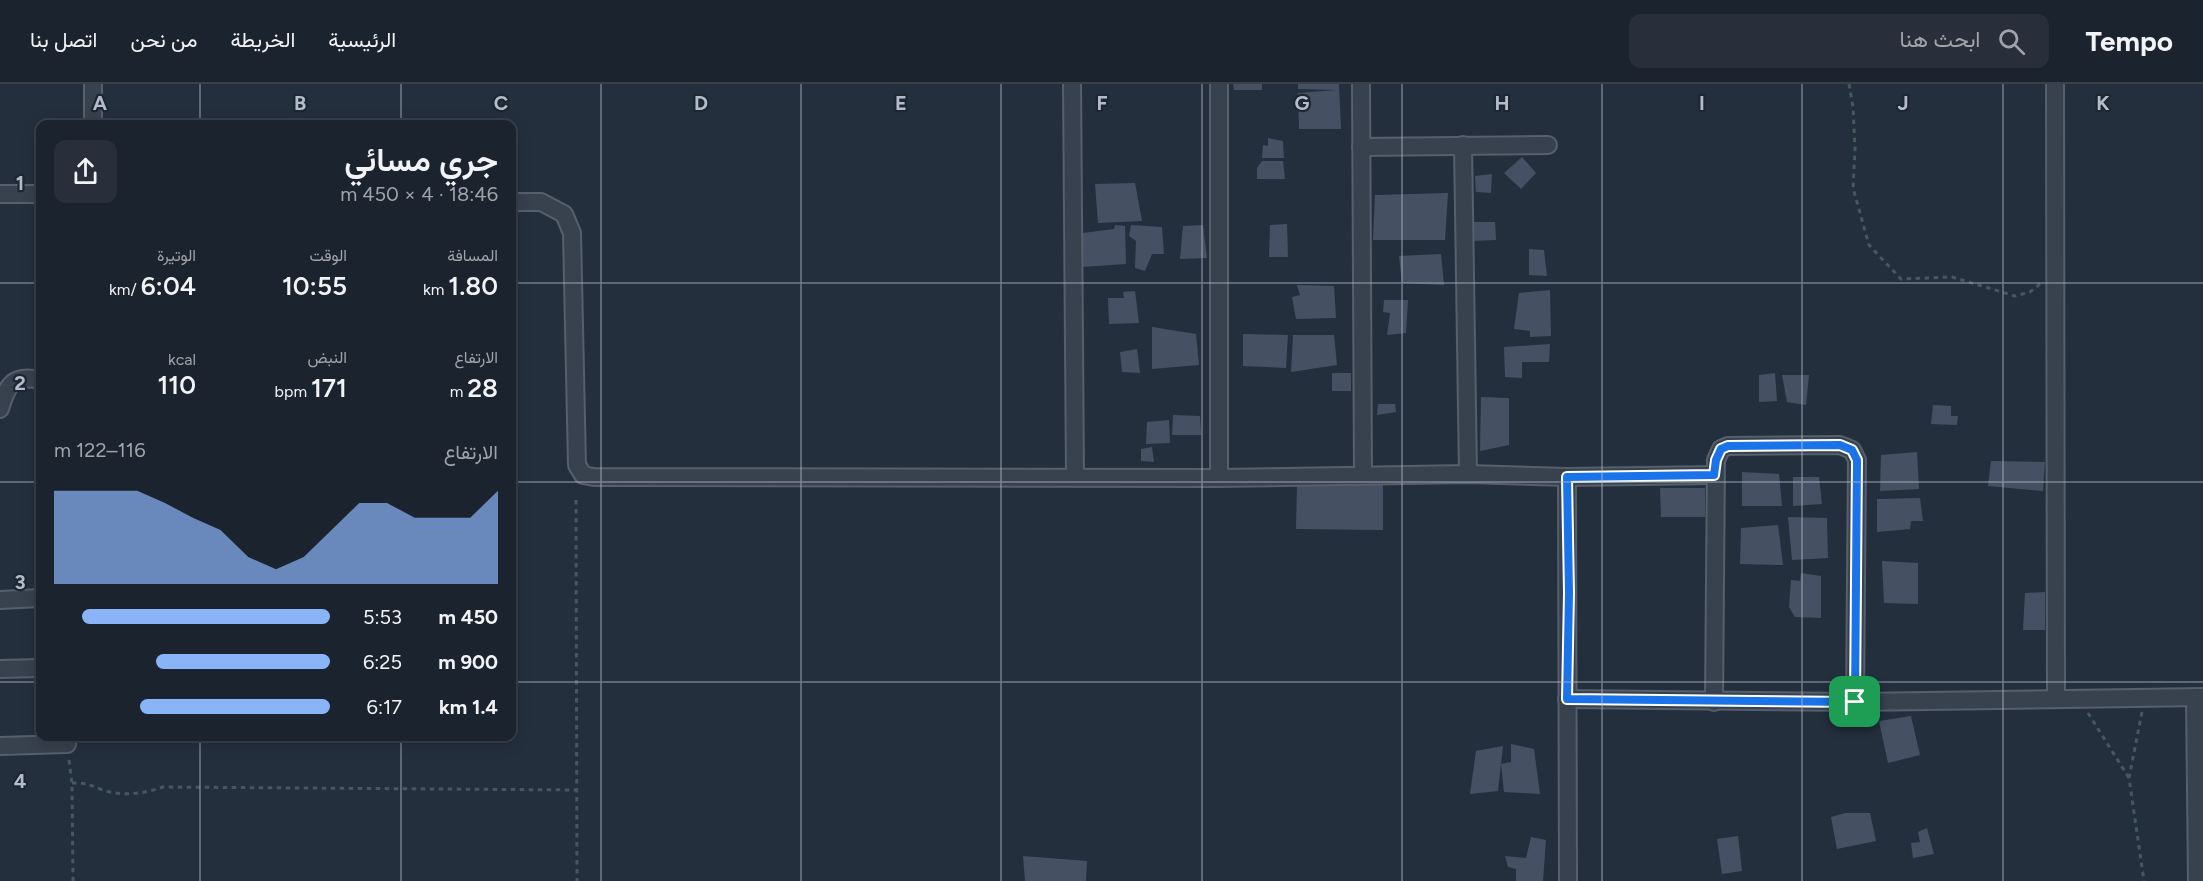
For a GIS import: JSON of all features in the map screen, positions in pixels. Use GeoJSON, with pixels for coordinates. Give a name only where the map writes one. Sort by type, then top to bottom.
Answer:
{"type":"FeatureCollection","features":[{"type":"Feature","properties":{"kind":"street"},"geometry":{"type":"LineString","coordinates":[[93,84],[93,120]]}},
{"type":"Feature","properties":{"kind":"street"},"geometry":{"type":"LineString","coordinates":[[1072,84],[1075,476]]}},
{"type":"Feature","properties":{"kind":"street"},"geometry":{"type":"LineString","coordinates":[[1219,84],[1219,477]]}},
{"type":"Feature","properties":{"kind":"street"},"geometry":{"type":"LineString","coordinates":[[1361,84],[1362,475]]}},
{"type":"Feature","properties":{"kind":"street"},"geometry":{"type":"LineString","coordinates":[[2055,84],[2056,699]]}},
{"type":"Feature","properties":{"kind":"street"},"geometry":{"type":"LineString","coordinates":[[1463,145],[1468,474]]}},
{"type":"Feature","properties":{"kind":"street"},"geometry":{"type":"LineString","coordinates":[[1361,147],[1548,145]]}},
{"type":"Feature","properties":{"kind":"street"},"geometry":{"type":"LineString","coordinates":[[0,194],[36,194]]}},
{"type":"Feature","properties":{"kind":"street"},"geometry":{"type":"LineString","coordinates":[[516,202],[541,202],[564,214],[572,233],[577,465],[583,475],[594,477],[1714,475]]}},
{"type":"Feature","properties":{"kind":"street"},"geometry":{"type":"LineString","coordinates":[[0,410],[7,388],[14,382],[26,377],[36,379]]}},
{"type":"Feature","properties":{"kind":"street"},"geometry":{"type":"LineString","coordinates":[[1714,702],[1714,475],[1716,460],[1721,449],[1728,446],[1840,445],[1852,450],[1857,460],[1855,702]]}},
{"type":"Feature","properties":{"kind":"street"},"geometry":{"type":"LineString","coordinates":[[1567,477],[1568,881]]}},
{"type":"Feature","properties":{"kind":"street"},"geometry":{"type":"LineString","coordinates":[[0,600],[36,598]]}},
{"type":"Feature","properties":{"kind":"street"},"geometry":{"type":"LineString","coordinates":[[0,669],[36,668]]}},
{"type":"Feature","properties":{"kind":"street"},"geometry":{"type":"LineString","coordinates":[[1567,699],[1855,702],[2199,697],[2200,815],[2197,881]]}},
{"type":"Feature","properties":{"kind":"street"},"geometry":{"type":"LineString","coordinates":[[0,747],[57,741]]}},
{"type":"Feature","properties":{"kind":"path"},"geometry":{"type":"LineString","coordinates":[[1849,84],[1853,107],[1855,149],[1852,188],[1869,245],[1900,279],[1952,277],[2015,296],[2030,292],[2056,272]]}},
{"type":"Feature","properties":{"kind":"path"},"geometry":{"type":"LineString","coordinates":[[576,500],[578,881]]}},
{"type":"Feature","properties":{"kind":"path"},"geometry":{"type":"LineString","coordinates":[[2144,698],[2129,778],[2144,881]]}},
{"type":"Feature","properties":{"kind":"path"},"geometry":{"type":"LineString","coordinates":[[2079,699],[2129,778]]}},
{"type":"Feature","properties":{"kind":"path"},"geometry":{"type":"LineString","coordinates":[[67,741],[72,783],[73,881]]}},
{"type":"Feature","properties":{"kind":"path"},"geometry":{"type":"LineString","coordinates":[[72,783],[89,783],[100,789],[121,794],[146,793],[163,787],[578,790]]}},
{"type":"Feature","properties":{"kind":"building"},"geometry":{"type":"Polygon","coordinates":[[[1233,84],[1262,84],[1262,90],[1234,90],[1233,84]]]}},
{"type":"Feature","properties":{"kind":"building"},"geometry":{"type":"Polygon","coordinates":[[[1298,84],[1339,84],[1341,129],[1299,129],[1298,93],[1336,90],[1298,89],[1298,84]]]}},
{"type":"Feature","properties":{"kind":"building"},"geometry":{"type":"Polygon","coordinates":[[[1268,138],[1283,141],[1284,158],[1262,158],[1263,145],[1268,146],[1268,138]]]}},
{"type":"Feature","properties":{"kind":"building"},"geometry":{"type":"Polygon","coordinates":[[[1522,157],[1536,173],[1521,189],[1504,173],[1522,157]]]}},
{"type":"Feature","properties":{"kind":"building"},"geometry":{"type":"Polygon","coordinates":[[[1262,161],[1283,161],[1285,179],[1257,179],[1257,168],[1262,161]]]}},
{"type":"Feature","properties":{"kind":"building"},"geometry":{"type":"Polygon","coordinates":[[[1492,174],[1491,193],[1476,192],[1475,176],[1492,174]]]}},
{"type":"Feature","properties":{"kind":"building"},"geometry":{"type":"Polygon","coordinates":[[[1135,183],[1142,221],[1098,223],[1095,184],[1135,183]]]}},
{"type":"Feature","properties":{"kind":"building"},"geometry":{"type":"Polygon","coordinates":[[[1448,193],[1445,240],[1373,240],[1375,195],[1448,193]]]}},
{"type":"Feature","properties":{"kind":"building"},"geometry":{"type":"Polygon","coordinates":[[[1471,222],[1495,222],[1496,240],[1472,241],[1471,222]]]}},
{"type":"Feature","properties":{"kind":"building"},"geometry":{"type":"Polygon","coordinates":[[[1287,224],[1288,257],[1269,257],[1270,225],[1287,224]]]}},
{"type":"Feature","properties":{"kind":"building"},"geometry":{"type":"Polygon","coordinates":[[[1115,225],[1125,226],[1126,264],[1082,267],[1083,233],[1114,229],[1115,225]]]}},
{"type":"Feature","properties":{"kind":"building"},"geometry":{"type":"Polygon","coordinates":[[[1131,225],[1162,227],[1164,254],[1152,254],[1145,271],[1135,268],[1136,241],[1129,236],[1131,225]]]}},
{"type":"Feature","properties":{"kind":"building"},"geometry":{"type":"Polygon","coordinates":[[[1203,225],[1207,258],[1180,259],[1183,226],[1203,225]]]}},
{"type":"Feature","properties":{"kind":"building"},"geometry":{"type":"Polygon","coordinates":[[[1529,249],[1544,250],[1547,276],[1529,275],[1529,249]]]}},
{"type":"Feature","properties":{"kind":"building"},"geometry":{"type":"Polygon","coordinates":[[[1441,254],[1444,285],[1402,283],[1399,256],[1441,254]]]}},
{"type":"Feature","properties":{"kind":"building"},"geometry":{"type":"Polygon","coordinates":[[[1297,285],[1334,286],[1336,318],[1296,319],[1292,297],[1300,295],[1297,285]]]}},
{"type":"Feature","properties":{"kind":"building"},"geometry":{"type":"Polygon","coordinates":[[[1550,290],[1551,336],[1530,337],[1530,331],[1514,329],[1519,293],[1550,290]]]}},
{"type":"Feature","properties":{"kind":"building"},"geometry":{"type":"Polygon","coordinates":[[[1135,291],[1139,323],[1109,324],[1108,298],[1124,298],[1123,292],[1135,291]]]}},
{"type":"Feature","properties":{"kind":"building"},"geometry":{"type":"Polygon","coordinates":[[[1384,300],[1408,300],[1406,333],[1387,335],[1390,313],[1383,312],[1384,300]]]}},
{"type":"Feature","properties":{"kind":"building"},"geometry":{"type":"Polygon","coordinates":[[[1152,327],[1196,334],[1199,365],[1152,369],[1152,327]]]}},
{"type":"Feature","properties":{"kind":"building"},"geometry":{"type":"Polygon","coordinates":[[[1243,334],[1288,335],[1286,368],[1243,366],[1243,334]]]}},
{"type":"Feature","properties":{"kind":"building"},"geometry":{"type":"Polygon","coordinates":[[[1293,335],[1334,335],[1337,365],[1291,372],[1293,335]]]}},
{"type":"Feature","properties":{"kind":"building"},"geometry":{"type":"Polygon","coordinates":[[[1550,344],[1549,362],[1522,362],[1522,378],[1505,377],[1504,347],[1550,344]]]}},
{"type":"Feature","properties":{"kind":"building"},"geometry":{"type":"Polygon","coordinates":[[[1137,349],[1140,373],[1122,372],[1120,352],[1137,349]]]}},
{"type":"Feature","properties":{"kind":"building"},"geometry":{"type":"Polygon","coordinates":[[[1332,373],[1351,373],[1351,391],[1332,391],[1332,373]]]}},
{"type":"Feature","properties":{"kind":"building"},"geometry":{"type":"Polygon","coordinates":[[[1775,373],[1777,401],[1759,402],[1759,375],[1775,373]]]}},
{"type":"Feature","properties":{"kind":"building"},"geometry":{"type":"Polygon","coordinates":[[[1782,375],[1809,375],[1806,405],[1787,402],[1782,375]]]}},
{"type":"Feature","properties":{"kind":"building"},"geometry":{"type":"Polygon","coordinates":[[[1481,397],[1509,398],[1509,445],[1480,451],[1481,397]]]}},
{"type":"Feature","properties":{"kind":"building"},"geometry":{"type":"Polygon","coordinates":[[[1378,404],[1395,404],[1396,412],[1377,415],[1378,404]]]}},
{"type":"Feature","properties":{"kind":"building"},"geometry":{"type":"Polygon","coordinates":[[[1933,405],[1951,406],[1951,416],[1958,416],[1957,425],[1931,424],[1933,405]]]}},
{"type":"Feature","properties":{"kind":"building"},"geometry":{"type":"Polygon","coordinates":[[[1173,415],[1200,416],[1201,435],[1172,435],[1173,415]]]}},
{"type":"Feature","properties":{"kind":"building"},"geometry":{"type":"Polygon","coordinates":[[[1169,420],[1170,443],[1146,444],[1147,422],[1169,420]]]}},
{"type":"Feature","properties":{"kind":"building"},"geometry":{"type":"Polygon","coordinates":[[[1152,447],[1154,462],[1141,461],[1141,449],[1152,447]]]}},
{"type":"Feature","properties":{"kind":"building"},"geometry":{"type":"Polygon","coordinates":[[[1917,452],[1919,489],[1880,491],[1881,455],[1917,452]]]}},
{"type":"Feature","properties":{"kind":"building"},"geometry":{"type":"Polygon","coordinates":[[[1991,461],[2045,462],[2043,491],[1988,486],[1991,461]]]}},
{"type":"Feature","properties":{"kind":"building"},"geometry":{"type":"Polygon","coordinates":[[[1742,472],[1779,474],[1782,506],[1742,506],[1742,472]]]}},
{"type":"Feature","properties":{"kind":"building"},"geometry":{"type":"Polygon","coordinates":[[[1793,477],[1819,477],[1822,504],[1793,506],[1793,477]]]}},
{"type":"Feature","properties":{"kind":"building"},"geometry":{"type":"Polygon","coordinates":[[[1297,482],[1383,483],[1383,530],[1296,529],[1297,482]]]}},
{"type":"Feature","properties":{"kind":"building"},"geometry":{"type":"Polygon","coordinates":[[[1660,488],[1705,488],[1705,517],[1661,517],[1660,488]]]}},
{"type":"Feature","properties":{"kind":"building"},"geometry":{"type":"Polygon","coordinates":[[[1920,498],[1923,521],[1911,521],[1910,529],[1877,532],[1877,499],[1920,498]]]}},
{"type":"Feature","properties":{"kind":"building"},"geometry":{"type":"Polygon","coordinates":[[[1788,517],[1827,518],[1828,558],[1792,560],[1788,517]]]}},
{"type":"Feature","properties":{"kind":"building"},"geometry":{"type":"Polygon","coordinates":[[[1778,525],[1783,565],[1740,564],[1741,528],[1778,525]]]}},
{"type":"Feature","properties":{"kind":"building"},"geometry":{"type":"Polygon","coordinates":[[[1882,561],[1918,563],[1918,604],[1884,603],[1882,561]]]}},
{"type":"Feature","properties":{"kind":"building"},"geometry":{"type":"Polygon","coordinates":[[[1801,573],[1821,576],[1821,618],[1795,617],[1789,607],[1791,580],[1800,581],[1801,573]]]}},
{"type":"Feature","properties":{"kind":"building"},"geometry":{"type":"Polygon","coordinates":[[[2045,592],[2045,630],[2023,630],[2025,593],[2045,592]]]}},
{"type":"Feature","properties":{"kind":"building"},"geometry":{"type":"Polygon","coordinates":[[[1911,716],[1920,755],[1888,763],[1879,721],[1911,716]]]}},
{"type":"Feature","properties":{"kind":"building"},"geometry":{"type":"Polygon","coordinates":[[[1511,744],[1534,749],[1540,794],[1504,792],[1501,764],[1511,762],[1511,744]]]}},
{"type":"Feature","properties":{"kind":"building"},"geometry":{"type":"Polygon","coordinates":[[[1503,746],[1498,791],[1470,794],[1476,751],[1503,746]]]}},
{"type":"Feature","properties":{"kind":"building"},"geometry":{"type":"Polygon","coordinates":[[[1845,813],[1870,813],[1876,841],[1837,849],[1831,817],[1845,813]]]}},
{"type":"Feature","properties":{"kind":"building"},"geometry":{"type":"Polygon","coordinates":[[[1927,828],[1934,854],[1913,858],[1911,843],[1920,842],[1918,832],[1927,828]]]}},
{"type":"Feature","properties":{"kind":"building"},"geometry":{"type":"Polygon","coordinates":[[[1738,836],[1742,871],[1722,874],[1717,839],[1738,836]]]}},
{"type":"Feature","properties":{"kind":"building"},"geometry":{"type":"Polygon","coordinates":[[[1531,837],[1546,840],[1543,881],[1516,881],[1516,869],[1508,867],[1505,856],[1526,858],[1531,837]]]}},
{"type":"Feature","properties":{"kind":"building"},"geometry":{"type":"Polygon","coordinates":[[[1023,856],[1087,861],[1086,881],[1025,881],[1023,856]]]}},
{"type":"Feature","properties":{"kind":"route"},"geometry":{"type":"LineString","coordinates":[[1840,445],[1852,450],[1857,460],[1855,702],[1567,699],[1569,593],[1567,477],[1714,475],[1716,460],[1721,449],[1728,446],[1840,445]]}}]}
